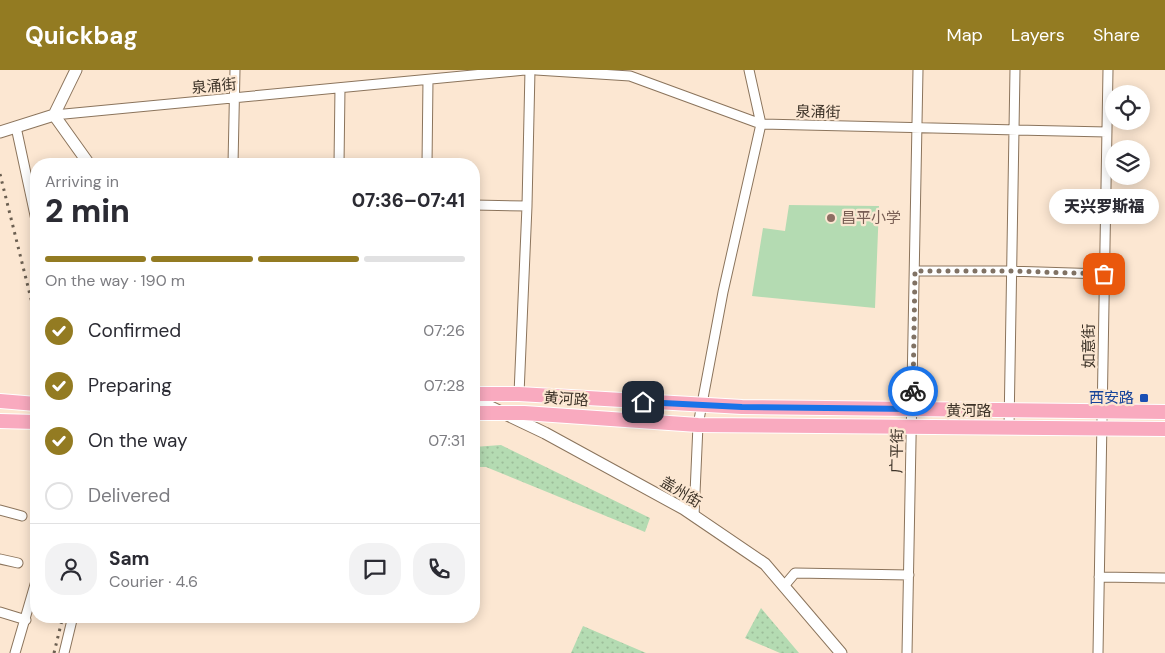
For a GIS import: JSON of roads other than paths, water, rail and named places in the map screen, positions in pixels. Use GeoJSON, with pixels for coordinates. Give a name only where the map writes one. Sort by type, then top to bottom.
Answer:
{"type":"FeatureCollection","features":[{"type":"Feature","properties":{"kind":"main road","name":"黄河路"},"geometry":{"type":"LineString","coordinates":[[480,394],[519,394],[702,405],[1165,412]]}},
{"type":"Feature","properties":{"kind":"main road"},"geometry":{"type":"LineString","coordinates":[[0,401],[30,404]]}},
{"type":"Feature","properties":{"kind":"main road","name":"黄河路"},"geometry":{"type":"LineString","coordinates":[[480,413],[504,412],[698,424],[1165,429]]}},
{"type":"Feature","properties":{"kind":"main road"},"geometry":{"type":"LineString","coordinates":[[0,421],[30,422]]}},
{"type":"Feature","properties":{"kind":"street"},"geometry":{"type":"LineString","coordinates":[[0,132],[54,115],[76,70]]}},
{"type":"Feature","properties":{"kind":"street"},"geometry":{"type":"LineString","coordinates":[[233,158],[235,70]]}},
{"type":"Feature","properties":{"kind":"street","name":"泉涌街"},"geometry":{"type":"LineString","coordinates":[[54,115],[525,70]]}},
{"type":"Feature","properties":{"kind":"street"},"geometry":{"type":"LineString","coordinates":[[519,394],[530,70]]}},
{"type":"Feature","properties":{"kind":"street","name":"泉涌街"},"geometry":{"type":"LineString","coordinates":[[536,70],[629,73],[761,124],[1107,132]]}},
{"type":"Feature","properties":{"kind":"street"},"geometry":{"type":"LineString","coordinates":[[694,516],[698,424],[722,292],[761,124],[749,70]]}},
{"type":"Feature","properties":{"kind":"street","name":"广平街"},"geometry":{"type":"LineString","coordinates":[[908,653],[918,70]]}},
{"type":"Feature","properties":{"kind":"street"},"geometry":{"type":"LineString","coordinates":[[1009,428],[1015,70]]}},
{"type":"Feature","properties":{"kind":"street","name":"如意街"},"geometry":{"type":"LineString","coordinates":[[1098,653],[1108,70]]}},
{"type":"Feature","properties":{"kind":"street"},"geometry":{"type":"LineString","coordinates":[[427,158],[428,80]]}},
{"type":"Feature","properties":{"kind":"street"},"geometry":{"type":"LineString","coordinates":[[339,158],[340,88]]}},
{"type":"Feature","properties":{"kind":"street"},"geometry":{"type":"LineString","coordinates":[[54,115],[85,158]]}},
{"type":"Feature","properties":{"kind":"street"},"geometry":{"type":"LineString","coordinates":[[16,127],[30,192]]}},
{"type":"Feature","properties":{"kind":"street"},"geometry":{"type":"LineString","coordinates":[[480,205],[526,206]]}},
{"type":"Feature","properties":{"kind":"street"},"geometry":{"type":"LineString","coordinates":[[915,271],[1011,271],[1104,274]]}},
{"type":"Feature","properties":{"kind":"street","name":"盖州街"},"geometry":{"type":"LineString","coordinates":[[480,402],[554,438],[684,509],[765,564],[841,653]]}},
{"type":"Feature","properties":{"kind":"street"},"geometry":{"type":"LineString","coordinates":[[0,510],[22,516]]}},
{"type":"Feature","properties":{"kind":"street"},"geometry":{"type":"LineString","coordinates":[[0,559],[18,563]]}},
{"type":"Feature","properties":{"kind":"street"},"geometry":{"type":"LineString","coordinates":[[784,586],[795,573],[909,575]]}},
{"type":"Feature","properties":{"kind":"street"},"geometry":{"type":"LineString","coordinates":[[1099,577],[1165,578]]}},
{"type":"Feature","properties":{"kind":"street"},"geometry":{"type":"LineString","coordinates":[[15,653],[30,604]]}},
{"type":"Feature","properties":{"kind":"street"},"geometry":{"type":"LineString","coordinates":[[0,612],[26,620]]}},
{"type":"Feature","properties":{"kind":"street"},"geometry":{"type":"LineString","coordinates":[[64,653],[73,623]]}},
{"type":"Feature","properties":{"kind":"railway"},"geometry":{"type":"LineString","coordinates":[[0,174],[30,295]]}},
{"type":"Feature","properties":{"kind":"railway"},"geometry":{"type":"LineString","coordinates":[[54,653],[61,623]]}},
{"type":"Feature","properties":{"kind":"place","name":"昌平小学"},"geometry":{"type":"Point","coordinates":[831,218]}},
{"type":"Feature","properties":{"kind":"place","name":"天兴罗斯福"},"geometry":{"type":"Point","coordinates":[1104,274]}},
{"type":"Feature","properties":{"kind":"place","name":"西安路"},"geometry":{"type":"Point","coordinates":[1144,398]}}]}
